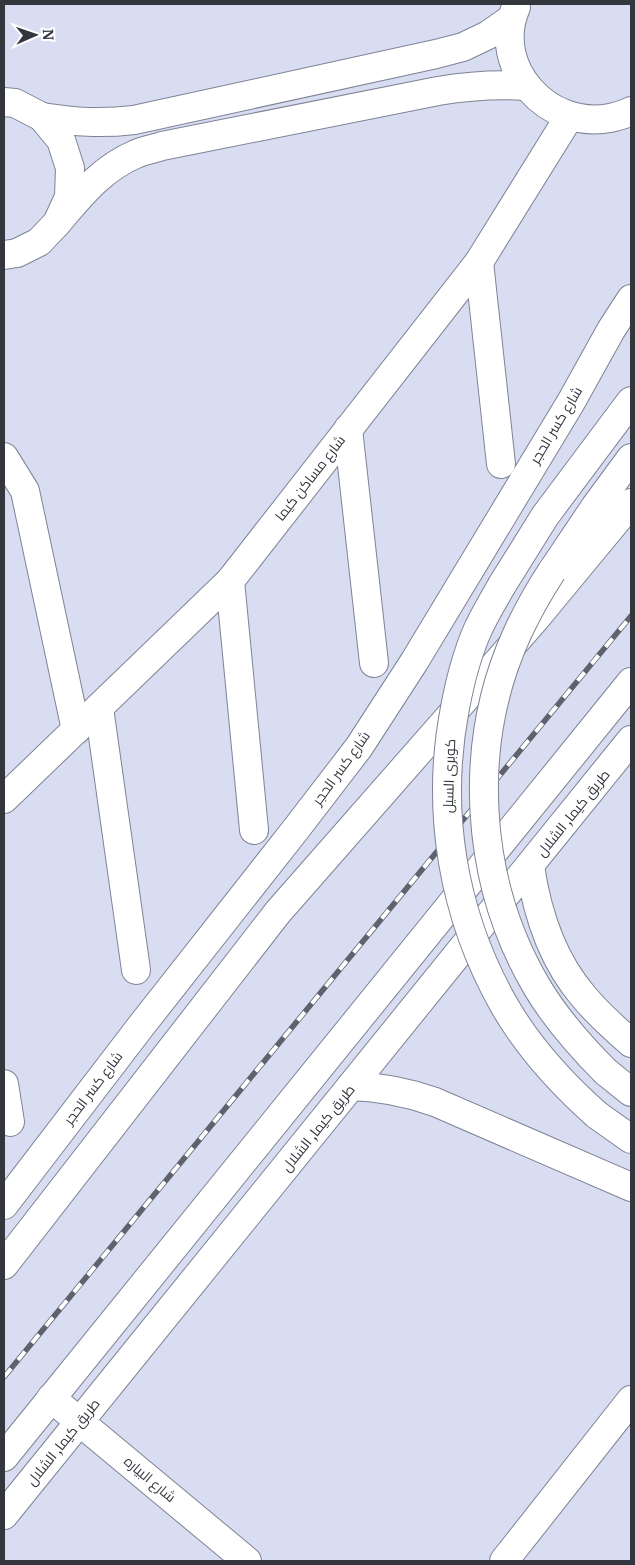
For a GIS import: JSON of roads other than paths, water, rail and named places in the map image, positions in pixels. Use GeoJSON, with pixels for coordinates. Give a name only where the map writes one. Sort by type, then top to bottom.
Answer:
{"type":"FeatureCollection","features":[{"type":"Feature","properties":{"kind":"main road"},"geometry":{"type":"LineString","coordinates":[[514,11],[510,43],[515,66],[526,86],[545,105],[569,117],[597,120],[624,115],[631,110]]}},
{"type":"Feature","properties":{"kind":"main road"},"geometry":{"type":"LineString","coordinates":[[7,101],[42,117],[107,123],[134,120],[463,47],[488,35],[514,11]]}},
{"type":"Feature","properties":{"kind":"main road"},"geometry":{"type":"LineString","coordinates":[[4,276],[48,233],[92,183],[113,166],[136,153],[172,144],[457,87],[497,84],[526,86]]}},
{"type":"Feature","properties":{"kind":"main road"},"geometry":{"type":"LineString","coordinates":[[4,255],[17,253],[48,233],[69,197],[70,168],[61,140],[42,117]]}},
{"type":"Feature","properties":{"kind":"main road","name":"شارع مساكن كيما"},"geometry":{"type":"LineString","coordinates":[[4,799],[230,581],[479,262],[569,117]]}},
{"type":"Feature","properties":{"kind":"main road"},"geometry":{"type":"LineString","coordinates":[[479,262],[501,464]]}},
{"type":"Feature","properties":{"kind":"main road","name":"شارع كسر الحجر"},"geometry":{"type":"LineString","coordinates":[[4,1205],[358,747],[414,662],[631,299]]}},
{"type":"Feature","properties":{"kind":"main road","name":"كوبرى السيل"},"geometry":{"type":"LineString","coordinates":[[631,401],[545,516],[478,628],[466,662],[450,731],[446,803],[454,874],[463,909],[488,975],[505,1007],[525,1037],[571,1091],[597,1115],[631,1139]]}},
{"type":"Feature","properties":{"kind":"main road"},"geometry":{"type":"LineString","coordinates":[[348,429],[374,663]]}},
{"type":"Feature","properties":{"kind":"main road"},"geometry":{"type":"LineString","coordinates":[[4,458],[25,491],[76,730]]}},
{"type":"Feature","properties":{"kind":"main road"},"geometry":{"type":"LineString","coordinates":[[631,458],[552,571],[532,602],[516,635],[503,669],[493,704],[487,740],[484,777],[484,814],[495,886],[506,921],[520,955],[537,987],[557,1018],[580,1046],[606,1072],[631,1092]]}},
{"type":"Feature","properties":{"kind":"main road"},"geometry":{"type":"LineString","coordinates":[[4,1265],[278,912],[536,618],[631,503]]}},
{"type":"Feature","properties":{"kind":"main road"},"geometry":{"type":"LineString","coordinates":[[230,581],[254,830]]}},
{"type":"Feature","properties":{"kind":"main road"},"geometry":{"type":"LineString","coordinates":[[4,1457],[631,682]]}},
{"type":"Feature","properties":{"kind":"main road"},"geometry":{"type":"LineString","coordinates":[[99,708],[136,970]]}},
{"type":"Feature","properties":{"kind":"main road","name":"طريق كيما, الشلال"},"geometry":{"type":"LineString","coordinates":[[4,1515],[631,740]]}},
{"type":"Feature","properties":{"kind":"main road"},"geometry":{"type":"LineString","coordinates":[[530,866],[534,895],[542,922],[566,973],[582,996],[631,1043]]}},
{"type":"Feature","properties":{"kind":"main road"},"geometry":{"type":"LineString","coordinates":[[4,1084],[10,1122]]}},
{"type":"Feature","properties":{"kind":"main road"},"geometry":{"type":"LineString","coordinates":[[351,1086],[394,1090],[421,1097],[631,1187]]}},
{"type":"Feature","properties":{"kind":"main road","name":"شارع البياره"},"geometry":{"type":"LineString","coordinates":[[52,1398],[247,1561]]}},
{"type":"Feature","properties":{"kind":"main road"},"geometry":{"type":"LineString","coordinates":[[504,1561],[631,1400]]}},
{"type":"Feature","properties":{"kind":"railway"},"geometry":{"type":"LineString","coordinates":[[4,1377],[631,616]]}}]}
